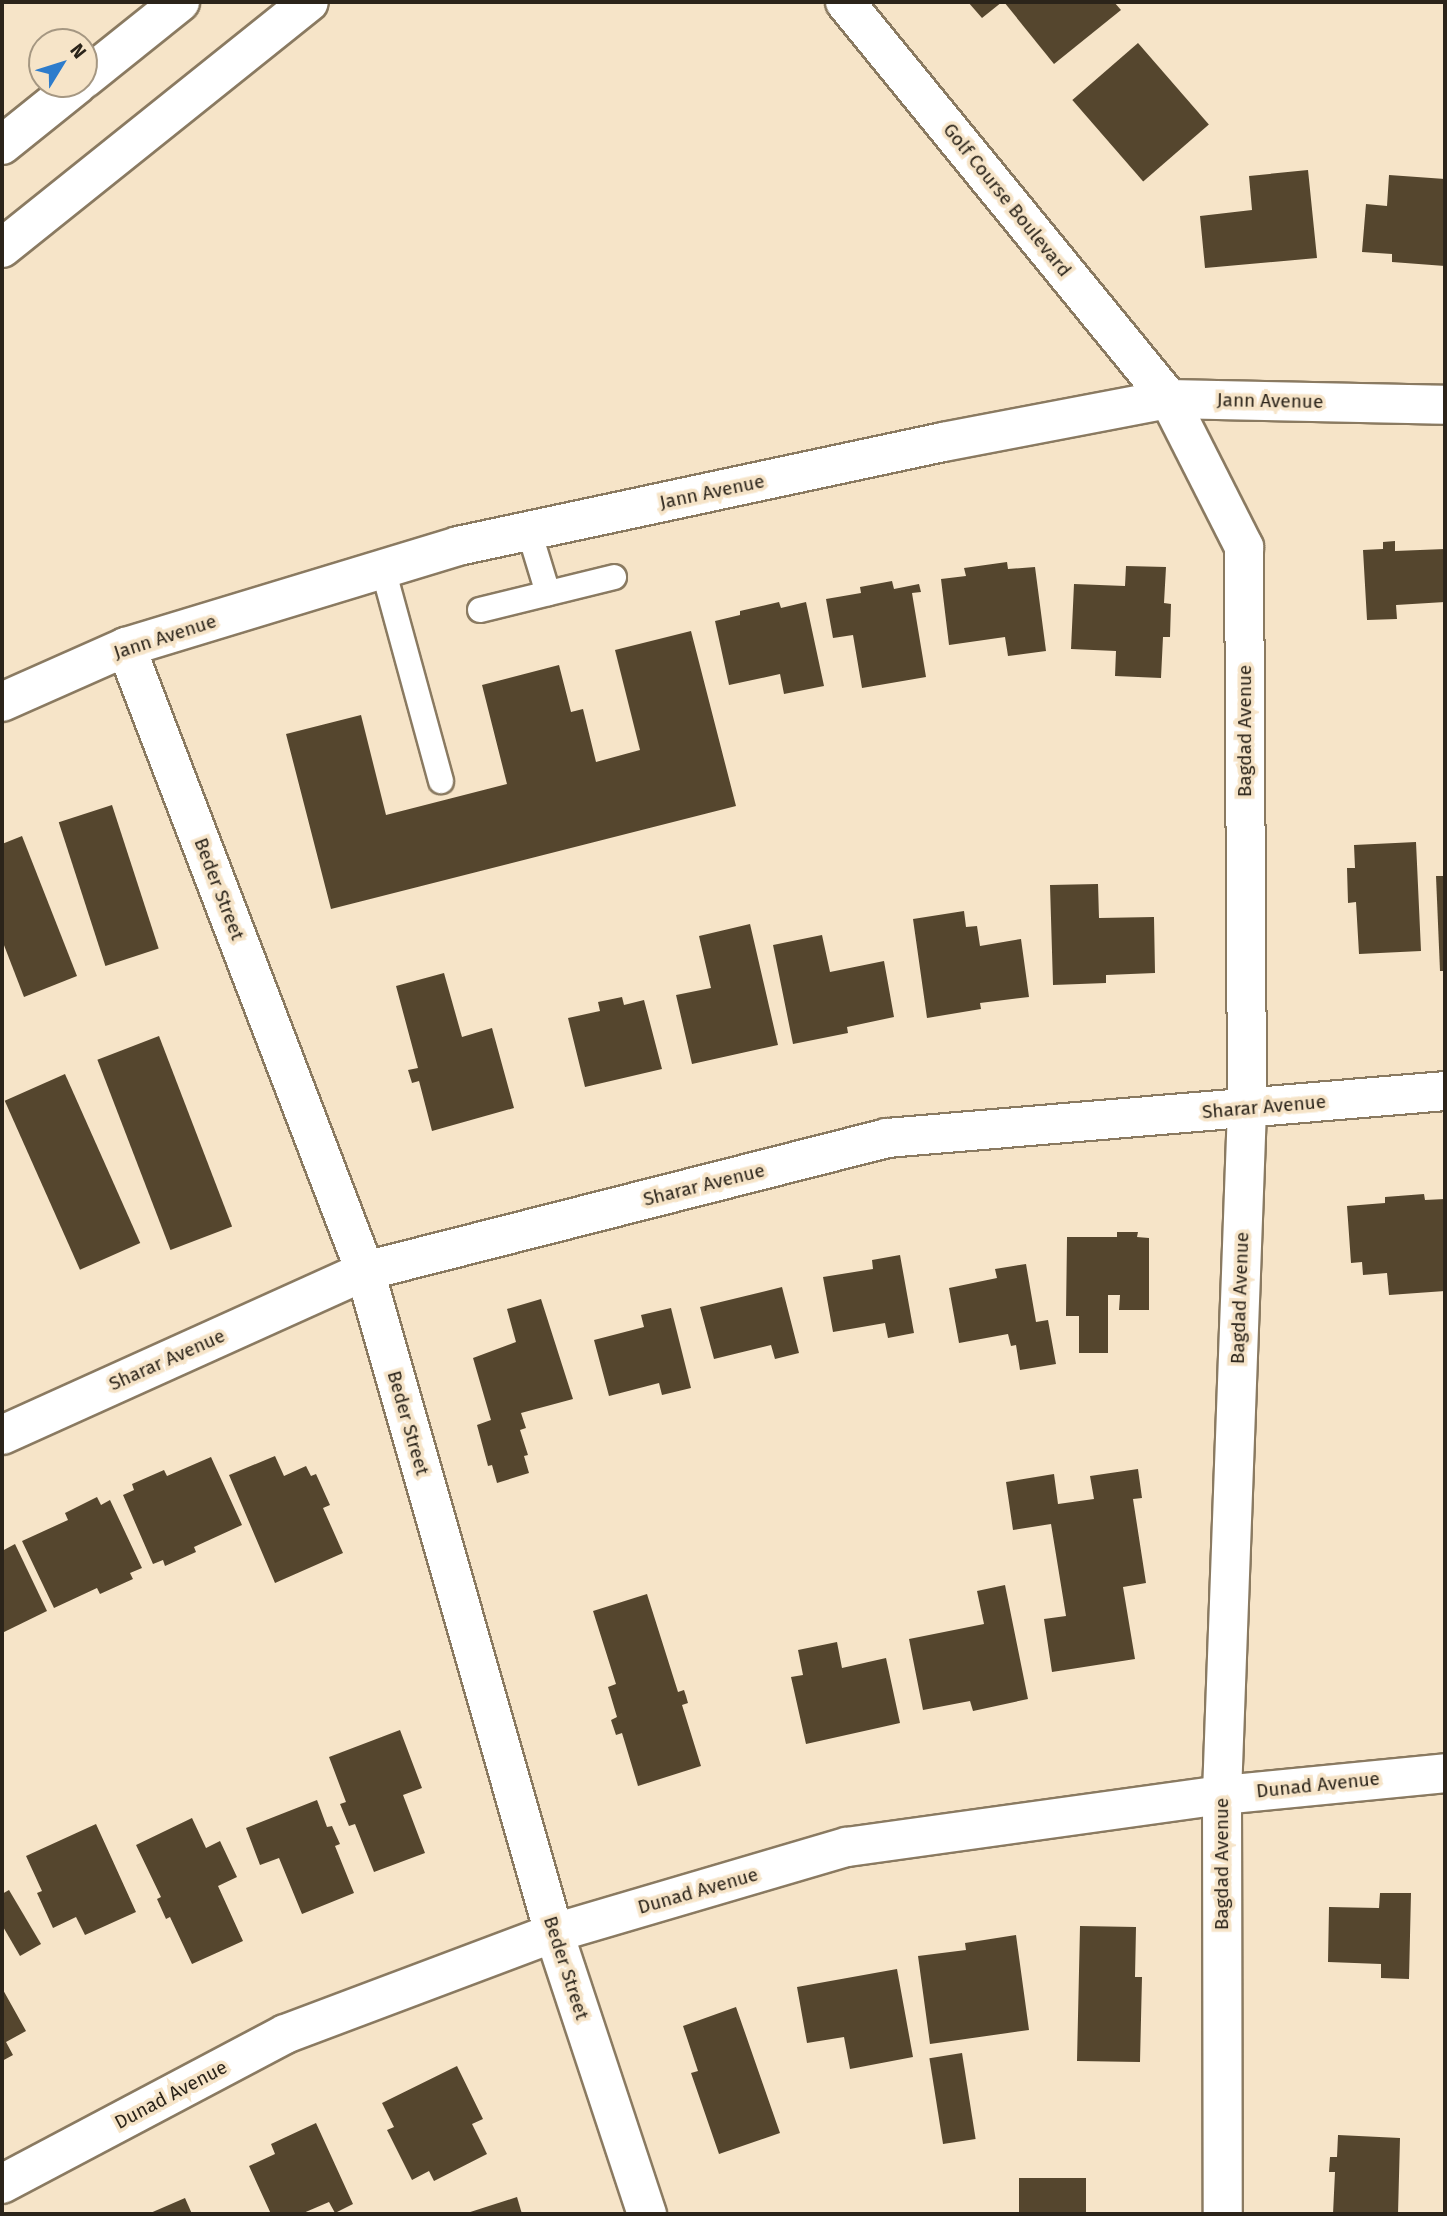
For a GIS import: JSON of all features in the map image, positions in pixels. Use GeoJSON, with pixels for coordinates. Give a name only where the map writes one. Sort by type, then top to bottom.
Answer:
{"type":"FeatureCollection","features":[{"type":"Feature","properties":{"kind":"street"},"geometry":{"type":"LineString","coordinates":[[98,68],[180,2]]}},
{"type":"Feature","properties":{"kind":"street"},"geometry":{"type":"LineString","coordinates":[[2,248],[309,2]]}},
{"type":"Feature","properties":{"kind":"street","name":"Golf Course Boulevard"},"geometry":{"type":"LineString","coordinates":[[845,2],[1169,399]]}},
{"type":"Feature","properties":{"kind":"street"},"geometry":{"type":"LineString","coordinates":[[2,145],[61,98]]}},
{"type":"Feature","properties":{"kind":"street","name":"Jann Avenue"},"geometry":{"type":"LineString","coordinates":[[2,702],[126,647],[458,546],[943,442],[1169,399],[1445,405]]}},
{"type":"Feature","properties":{"kind":"street","name":"Bagdad Avenue"},"geometry":{"type":"LineString","coordinates":[[1169,399],[1244,547],[1247,1109],[1222,1795],[1223,2214]]}},
{"type":"Feature","properties":{"kind":"street","name":"Beder Street"},"geometry":{"type":"LineString","coordinates":[[126,647],[365,1270],[554,1933],[646,2214]]}},
{"type":"Feature","properties":{"kind":"street","name":"Sharar Avenue"},"geometry":{"type":"LineString","coordinates":[[2,1435],[365,1270],[887,1138],[1445,1091]]}},
{"type":"Feature","properties":{"kind":"street","name":"Dunad Avenue"},"geometry":{"type":"LineString","coordinates":[[2,2184],[285,2034],[554,1933],[847,1847],[1222,1795],[1445,1773]]}},
{"type":"Feature","properties":{"kind":"lane"},"geometry":{"type":"LineString","coordinates":[[529,531],[548,593]]}},
{"type":"Feature","properties":{"kind":"lane"},"geometry":{"type":"LineString","coordinates":[[383,569],[441,780]]}},
{"type":"Feature","properties":{"kind":"lane"},"geometry":{"type":"LineString","coordinates":[[480,610],[614,577]]}},
{"type":"Feature","properties":{"kind":"building"},"geometry":{"type":"Polygon","coordinates":[[[968,2],[1002,2],[982,18],[968,2]]]}},
{"type":"Feature","properties":{"kind":"building"},"geometry":{"type":"Polygon","coordinates":[[[1004,2],[1114,2],[1121,10],[1054,64],[1004,2]]]}},
{"type":"Feature","properties":{"kind":"building"},"geometry":{"type":"Polygon","coordinates":[[[1138,43],[1209,125],[1143,182],[1072,100],[1138,43]]]}},
{"type":"Feature","properties":{"kind":"building"},"geometry":{"type":"Polygon","coordinates":[[[1308,170],[1317,258],[1205,268],[1200,216],[1252,210],[1249,176],[1308,170]]]}},
{"type":"Feature","properties":{"kind":"building"},"geometry":{"type":"Polygon","coordinates":[[[1389,175],[1445,179],[1445,266],[1392,262],[1392,254],[1362,252],[1366,204],[1387,206],[1389,175]]]}},
{"type":"Feature","properties":{"kind":"building"},"geometry":{"type":"Polygon","coordinates":[[[1395,541],[1395,551],[1445,549],[1445,602],[1396,605],[1397,619],[1367,620],[1363,550],[1383,549],[1383,542],[1395,541]]]}},
{"type":"Feature","properties":{"kind":"building"},"geometry":{"type":"Polygon","coordinates":[[[1007,562],[1008,569],[1035,567],[1046,651],[1008,656],[1005,637],[949,645],[941,579],[966,576],[964,568],[1007,562]]]}},
{"type":"Feature","properties":{"kind":"building"},"geometry":{"type":"Polygon","coordinates":[[[1126,566],[1166,567],[1164,603],[1171,604],[1170,637],[1163,637],[1161,678],[1115,676],[1116,651],[1071,649],[1074,584],[1125,586],[1126,566]]]}},
{"type":"Feature","properties":{"kind":"building"},"geometry":{"type":"Polygon","coordinates":[[[892,581],[894,589],[919,584],[921,592],[912,593],[926,677],[862,688],[853,635],[833,638],[826,599],[861,593],[860,587],[892,581]]]}},
{"type":"Feature","properties":{"kind":"building"},"geometry":{"type":"Polygon","coordinates":[[[779,602],[781,608],[806,602],[824,686],[784,694],[780,674],[729,685],[715,621],[740,615],[740,611],[779,602]]]}},
{"type":"Feature","properties":{"kind":"building"},"geometry":{"type":"Polygon","coordinates":[[[691,631],[736,806],[331,909],[286,734],[361,715],[386,815],[507,784],[482,685],[559,665],[571,712],[583,709],[596,762],[640,750],[615,650],[691,631]]]}},
{"type":"Feature","properties":{"kind":"building"},"geometry":{"type":"Polygon","coordinates":[[[112,805],[159,949],[105,966],[59,822],[112,805]]]}},
{"type":"Feature","properties":{"kind":"building"},"geometry":{"type":"Polygon","coordinates":[[[22,836],[77,976],[24,997],[2,940],[2,844],[22,836]]]}},
{"type":"Feature","properties":{"kind":"building"},"geometry":{"type":"Polygon","coordinates":[[[1416,842],[1421,951],[1359,954],[1356,902],[1348,903],[1347,868],[1355,868],[1354,845],[1416,842]]]}},
{"type":"Feature","properties":{"kind":"building"},"geometry":{"type":"Polygon","coordinates":[[[1436,876],[1445,876],[1445,971],[1440,971],[1436,876]]]}},
{"type":"Feature","properties":{"kind":"building"},"geometry":{"type":"Polygon","coordinates":[[[1098,884],[1099,918],[1154,917],[1155,973],[1106,975],[1106,983],[1053,985],[1050,885],[1098,884]]]}},
{"type":"Feature","properties":{"kind":"building"},"geometry":{"type":"Polygon","coordinates":[[[964,911],[966,927],[977,926],[980,946],[1021,939],[1029,997],[980,1003],[981,1009],[927,1018],[913,919],[964,911]]]}},
{"type":"Feature","properties":{"kind":"building"},"geometry":{"type":"Polygon","coordinates":[[[750,924],[778,1045],[692,1064],[676,995],[711,988],[699,936],[750,924]]]}},
{"type":"Feature","properties":{"kind":"building"},"geometry":{"type":"Polygon","coordinates":[[[822,935],[830,972],[884,961],[894,1017],[847,1027],[848,1033],[793,1044],[773,945],[822,935]]]}},
{"type":"Feature","properties":{"kind":"building"},"geometry":{"type":"Polygon","coordinates":[[[444,973],[462,1037],[492,1028],[514,1108],[432,1131],[419,1081],[412,1083],[408,1070],[418,1068],[396,986],[444,973]]]}},
{"type":"Feature","properties":{"kind":"building"},"geometry":{"type":"Polygon","coordinates":[[[622,997],[624,1005],[644,1000],[662,1069],[585,1087],[568,1018],[600,1011],[598,1002],[622,997]]]}},
{"type":"Feature","properties":{"kind":"building"},"geometry":{"type":"Polygon","coordinates":[[[159,1036],[232,1226],[170,1250],[97,1060],[159,1036]]]}},
{"type":"Feature","properties":{"kind":"building"},"geometry":{"type":"Polygon","coordinates":[[[65,1074],[140,1243],[80,1270],[5,1101],[65,1074]]]}},
{"type":"Feature","properties":{"kind":"building"},"geometry":{"type":"Polygon","coordinates":[[[1424,1194],[1425,1200],[1445,1199],[1445,1291],[1389,1295],[1387,1273],[1363,1275],[1362,1262],[1351,1263],[1347,1206],[1385,1203],[1385,1197],[1424,1194]]]}},
{"type":"Feature","properties":{"kind":"building"},"geometry":{"type":"Polygon","coordinates":[[[1117,1232],[1138,1232],[1137,1237],[1149,1238],[1149,1310],[1119,1310],[1120,1295],[1108,1295],[1108,1353],[1079,1353],[1079,1316],[1066,1316],[1067,1237],[1117,1237],[1117,1232]]]}},
{"type":"Feature","properties":{"kind":"building"},"geometry":{"type":"Polygon","coordinates":[[[900,1255],[914,1333],[888,1338],[885,1323],[833,1332],[823,1277],[873,1269],[872,1260],[900,1255]]]}},
{"type":"Feature","properties":{"kind":"building"},"geometry":{"type":"Polygon","coordinates":[[[1026,1264],[1036,1322],[1048,1320],[1056,1364],[1020,1370],[1016,1345],[1011,1346],[1008,1334],[959,1343],[949,1288],[997,1278],[995,1269],[1026,1264]]]}},
{"type":"Feature","properties":{"kind":"building"},"geometry":{"type":"Polygon","coordinates":[[[782,1287],[799,1353],[775,1359],[771,1345],[714,1359],[700,1307],[782,1287]]]}},
{"type":"Feature","properties":{"kind":"building"},"geometry":{"type":"Polygon","coordinates":[[[541,1299],[573,1399],[521,1413],[526,1428],[520,1430],[528,1455],[524,1456],[529,1473],[497,1483],[492,1465],[488,1466],[477,1425],[491,1420],[473,1358],[516,1342],[507,1309],[541,1299]]]}},
{"type":"Feature","properties":{"kind":"building"},"geometry":{"type":"Polygon","coordinates":[[[671,1308],[691,1388],[662,1395],[659,1383],[609,1396],[594,1340],[644,1327],[641,1315],[671,1308]]]}},
{"type":"Feature","properties":{"kind":"building"},"geometry":{"type":"Polygon","coordinates":[[[275,1456],[284,1476],[306,1466],[311,1476],[316,1474],[330,1505],[323,1508],[343,1553],[275,1583],[229,1475],[275,1456]]]}},
{"type":"Feature","properties":{"kind":"building"},"geometry":{"type":"Polygon","coordinates":[[[211,1457],[242,1525],[194,1547],[196,1552],[165,1566],[163,1560],[153,1564],[123,1495],[134,1490],[132,1484],[164,1470],[167,1476],[211,1457]]]}},
{"type":"Feature","properties":{"kind":"building"},"geometry":{"type":"Polygon","coordinates":[[[1138,1469],[1142,1498],[1133,1499],[1146,1583],[1123,1587],[1135,1659],[1052,1672],[1044,1619],[1066,1616],[1051,1524],[1013,1530],[1006,1482],[1054,1474],[1058,1504],[1094,1499],[1090,1476],[1138,1469]]]}},
{"type":"Feature","properties":{"kind":"building"},"geometry":{"type":"Polygon","coordinates":[[[97,1497],[101,1505],[110,1500],[142,1568],[130,1573],[133,1579],[100,1594],[97,1588],[54,1608],[22,1541],[68,1520],[65,1513],[97,1497]]]}},
{"type":"Feature","properties":{"kind":"building"},"geometry":{"type":"Polygon","coordinates":[[[15,1544],[47,1611],[2,1633],[2,1551],[15,1544]]]}},
{"type":"Feature","properties":{"kind":"building"},"geometry":{"type":"Polygon","coordinates":[[[1005,1585],[1028,1699],[973,1711],[970,1701],[923,1710],[909,1639],[984,1624],[977,1591],[1005,1585]]]}},
{"type":"Feature","properties":{"kind":"building"},"geometry":{"type":"Polygon","coordinates":[[[647,1594],[678,1692],[684,1690],[686,1696],[688,1703],[682,1705],[701,1766],[638,1786],[622,1733],[616,1735],[611,1720],[617,1717],[608,1687],[616,1684],[593,1611],[647,1594]]]}},
{"type":"Feature","properties":{"kind":"building"},"geometry":{"type":"Polygon","coordinates":[[[837,1642],[842,1668],[886,1658],[900,1723],[806,1744],[791,1677],[803,1675],[798,1650],[837,1642]]]}},
{"type":"Feature","properties":{"kind":"building"},"geometry":{"type":"Polygon","coordinates":[[[400,1730],[422,1788],[403,1795],[425,1853],[374,1872],[355,1824],[349,1826],[340,1804],[346,1802],[329,1757],[400,1730]]]}},
{"type":"Feature","properties":{"kind":"building"},"geometry":{"type":"Polygon","coordinates":[[[317,1800],[327,1827],[332,1826],[340,1844],[335,1846],[354,1893],[302,1914],[279,1858],[260,1865],[246,1828],[317,1800]]]}},
{"type":"Feature","properties":{"kind":"building"},"geometry":{"type":"Polygon","coordinates":[[[192,1818],[206,1848],[220,1841],[237,1877],[218,1886],[243,1941],[192,1964],[170,1917],[166,1919],[157,1899],[161,1897],[136,1845],[192,1818]]]}},
{"type":"Feature","properties":{"kind":"building"},"geometry":{"type":"Polygon","coordinates":[[[96,1824],[136,1912],[85,1935],[76,1917],[53,1928],[37,1893],[42,1891],[26,1856],[96,1824]]]}},
{"type":"Feature","properties":{"kind":"building"},"geometry":{"type":"Polygon","coordinates":[[[9,1890],[41,1944],[20,1956],[2,1925],[2,1894],[9,1890]]]}},
{"type":"Feature","properties":{"kind":"building"},"geometry":{"type":"Polygon","coordinates":[[[1380,1893],[1411,1893],[1409,1979],[1381,1978],[1381,1964],[1328,1962],[1329,1907],[1379,1908],[1380,1893]]]}},
{"type":"Feature","properties":{"kind":"building"},"geometry":{"type":"Polygon","coordinates":[[[1080,1926],[1136,1927],[1135,1977],[1142,1977],[1140,2062],[1077,2061],[1080,1926]]]}},
{"type":"Feature","properties":{"kind":"building"},"geometry":{"type":"Polygon","coordinates":[[[1016,1935],[1029,2030],[930,2044],[918,1956],[966,1950],[965,1943],[1016,1935]]]}},
{"type":"Feature","properties":{"kind":"building"},"geometry":{"type":"Polygon","coordinates":[[[897,1969],[913,2057],[850,2069],[844,2037],[807,2043],[797,1987],[897,1969]]]}},
{"type":"Feature","properties":{"kind":"building"},"geometry":{"type":"Polygon","coordinates":[[[2,1988],[26,2031],[6,2042],[13,2055],[2,2061],[2,1988]]]}},
{"type":"Feature","properties":{"kind":"building"},"geometry":{"type":"Polygon","coordinates":[[[736,2007],[780,2133],[719,2154],[691,2073],[698,2071],[683,2026],[736,2007]]]}},
{"type":"Feature","properties":{"kind":"building"},"geometry":{"type":"Polygon","coordinates":[[[962,2053],[976,2139],[943,2144],[929,2058],[962,2053]]]}},
{"type":"Feature","properties":{"kind":"building"},"geometry":{"type":"Polygon","coordinates":[[[457,2066],[483,2119],[472,2124],[487,2154],[434,2181],[429,2171],[412,2180],[387,2130],[394,2127],[382,2103],[457,2066]]]}},
{"type":"Feature","properties":{"kind":"building"},"geometry":{"type":"Polygon","coordinates":[[[316,2123],[353,2204],[335,2213],[329,2202],[301,2214],[271,2214],[249,2166],[275,2154],[271,2144],[316,2123]]]}},
{"type":"Feature","properties":{"kind":"building"},"geometry":{"type":"Polygon","coordinates":[[[1338,2135],[1400,2138],[1398,2214],[1333,2214],[1335,2172],[1329,2172],[1330,2157],[1337,2157],[1338,2135]]]}},
{"type":"Feature","properties":{"kind":"building"},"geometry":{"type":"Polygon","coordinates":[[[1019,2178],[1086,2178],[1086,2214],[1019,2214],[1019,2178]]]}},
{"type":"Feature","properties":{"kind":"building"},"geometry":{"type":"Polygon","coordinates":[[[517,2197],[522,2214],[464,2214],[517,2197]]]}},
{"type":"Feature","properties":{"kind":"building"},"geometry":{"type":"Polygon","coordinates":[[[185,2198],[192,2214],[148,2214],[185,2198]]]}}]}
